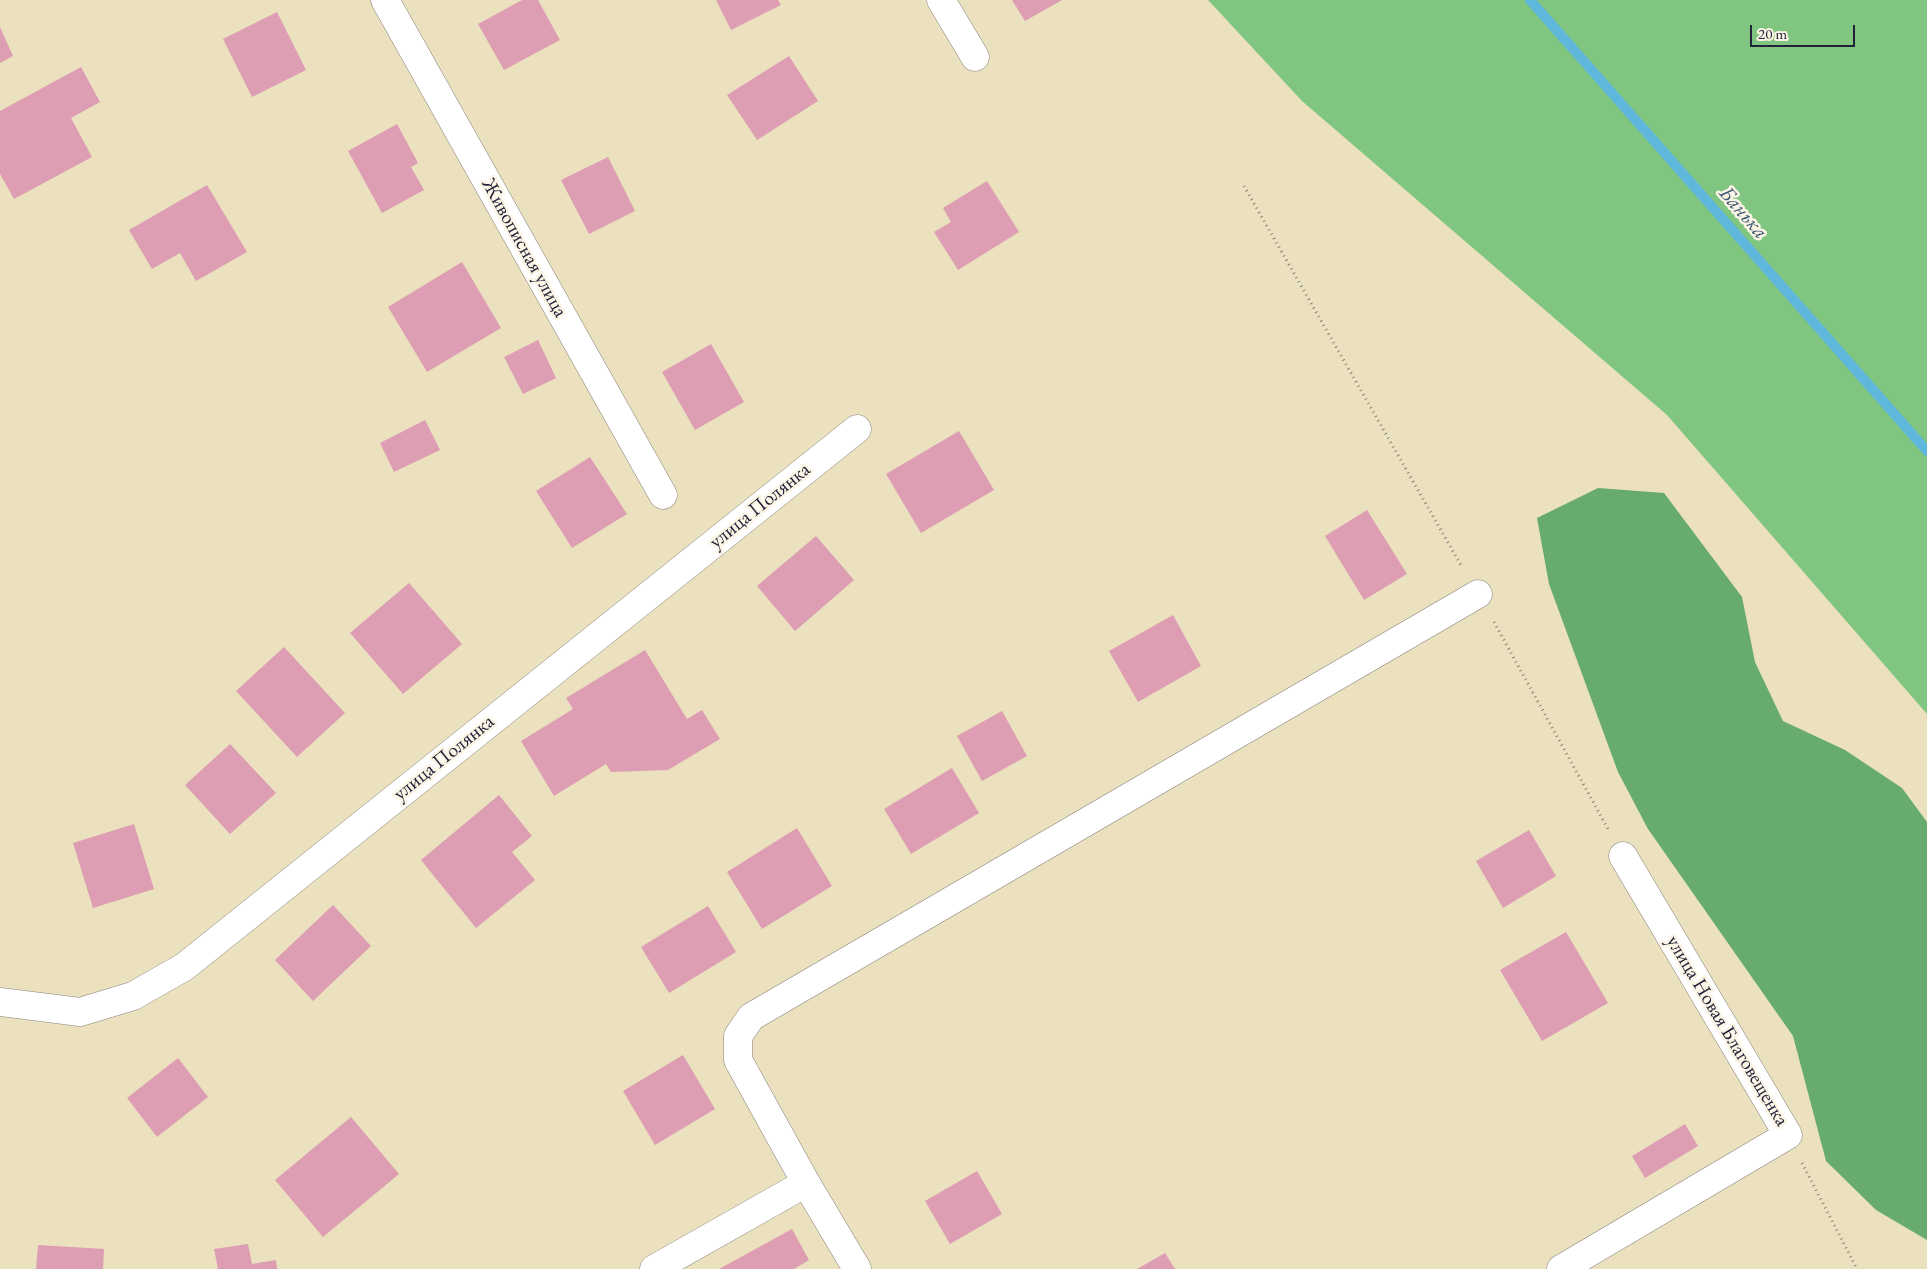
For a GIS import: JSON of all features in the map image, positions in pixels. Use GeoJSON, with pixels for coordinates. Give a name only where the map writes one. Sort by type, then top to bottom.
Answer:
{"type":"FeatureCollection","features":[{"type":"Feature","properties":{"kind":"street","name":"Живописная улица"},"geometry":{"type":"LineString","coordinates":[[385,0],[663,495]]}},
{"type":"Feature","properties":{"kind":"street"},"geometry":{"type":"LineString","coordinates":[[941,0],[976,57]]}},
{"type":"Feature","properties":{"kind":"street","name":"улица Полянка"},"geometry":{"type":"LineString","coordinates":[[0,1002],[80,1012],[133,996],[184,967],[856,429]]}},
{"type":"Feature","properties":{"kind":"street"},"geometry":{"type":"LineString","coordinates":[[857,1269],[806,1183],[738,1060],[738,1036],[751,1017],[1478,594]]}},
{"type":"Feature","properties":{"kind":"street","name":"улица Новая Благовещенка"},"geometry":{"type":"LineString","coordinates":[[1561,1269],[1788,1135],[1623,856]]}},
{"type":"Feature","properties":{"kind":"street"},"geometry":{"type":"LineString","coordinates":[[654,1269],[806,1183]]}},
{"type":"Feature","properties":{"kind":"path"},"geometry":{"type":"LineString","coordinates":[[1244,186],[1478,594],[1623,856]]}},
{"type":"Feature","properties":{"kind":"path"},"geometry":{"type":"LineString","coordinates":[[1788,1135],[1857,1269]]}},
{"type":"Feature","properties":{"kind":"green space"},"geometry":{"type":"Polygon","coordinates":[[[1208,0],[1927,0],[1927,714],[1667,415],[1302,101],[1208,0]]]}},
{"type":"Feature","properties":{"kind":"green space"},"geometry":{"type":"Polygon","coordinates":[[[1598,488],[1664,493],[1742,597],[1755,662],[1783,721],[1845,750],[1902,788],[1927,822],[1927,1240],[1876,1210],[1826,1161],[1793,1036],[1648,829],[1618,772],[1549,584],[1537,518],[1598,488]]]}},
{"type":"Feature","properties":{"kind":"building"},"geometry":{"type":"Polygon","coordinates":[[[522,0],[538,0],[560,40],[504,70],[478,24],[522,0]]]}},
{"type":"Feature","properties":{"kind":"building"},"geometry":{"type":"Polygon","coordinates":[[[716,0],[778,0],[781,5],[731,30],[716,0]]]}},
{"type":"Feature","properties":{"kind":"building"},"geometry":{"type":"Polygon","coordinates":[[[1012,0],[1062,0],[1025,21],[1012,0]]]}},
{"type":"Feature","properties":{"kind":"building"},"geometry":{"type":"Polygon","coordinates":[[[277,12],[306,70],[252,97],[223,39],[277,12]]]}},
{"type":"Feature","properties":{"kind":"building"},"geometry":{"type":"Polygon","coordinates":[[[0,27],[13,56],[0,63],[0,27]]]}},
{"type":"Feature","properties":{"kind":"building"},"geometry":{"type":"Polygon","coordinates":[[[789,56],[818,101],[757,140],[727,95],[789,56]]]}},
{"type":"Feature","properties":{"kind":"building"},"geometry":{"type":"Polygon","coordinates":[[[81,67],[100,102],[71,118],[92,157],[14,199],[0,174],[0,111],[81,67]]]}},
{"type":"Feature","properties":{"kind":"building"},"geometry":{"type":"Polygon","coordinates":[[[397,124],[418,163],[411,167],[424,190],[382,213],[348,151],[397,124]]]}},
{"type":"Feature","properties":{"kind":"building"},"geometry":{"type":"Polygon","coordinates":[[[608,157],[635,211],[589,234],[561,180],[608,157]]]}},
{"type":"Feature","properties":{"kind":"building"},"geometry":{"type":"Polygon","coordinates":[[[987,181],[1019,232],[958,270],[934,232],[951,222],[943,208],[987,181]]]}},
{"type":"Feature","properties":{"kind":"building"},"geometry":{"type":"Polygon","coordinates":[[[207,185],[247,252],[196,281],[180,253],[152,269],[129,230],[207,185]]]}},
{"type":"Feature","properties":{"kind":"building"},"geometry":{"type":"Polygon","coordinates":[[[462,262],[501,328],[427,372],[388,307],[462,262]]]}},
{"type":"Feature","properties":{"kind":"building"},"geometry":{"type":"Polygon","coordinates":[[[538,340],[556,378],[523,394],[504,357],[538,340]]]}},
{"type":"Feature","properties":{"kind":"building"},"geometry":{"type":"Polygon","coordinates":[[[711,344],[744,402],[695,430],[662,372],[711,344]]]}},
{"type":"Feature","properties":{"kind":"building"},"geometry":{"type":"Polygon","coordinates":[[[425,420],[440,450],[394,472],[380,443],[425,420]]]}},
{"type":"Feature","properties":{"kind":"building"},"geometry":{"type":"Polygon","coordinates":[[[959,431],[994,490],[921,533],[886,474],[959,431]]]}},
{"type":"Feature","properties":{"kind":"building"},"geometry":{"type":"Polygon","coordinates":[[[590,457],[627,514],[572,548],[536,491],[590,457]]]}},
{"type":"Feature","properties":{"kind":"building"},"geometry":{"type":"Polygon","coordinates":[[[1367,510],[1407,574],[1364,600],[1325,536],[1367,510]]]}},
{"type":"Feature","properties":{"kind":"building"},"geometry":{"type":"Polygon","coordinates":[[[816,536],[854,580],[795,631],[757,586],[816,536]]]}},
{"type":"Feature","properties":{"kind":"building"},"geometry":{"type":"Polygon","coordinates":[[[409,583],[462,644],[403,694],[350,633],[409,583]]]}},
{"type":"Feature","properties":{"kind":"building"},"geometry":{"type":"Polygon","coordinates":[[[1173,615],[1201,666],[1138,702],[1109,651],[1173,615]]]}},
{"type":"Feature","properties":{"kind":"building"},"geometry":{"type":"Polygon","coordinates":[[[284,647],[345,713],[297,757],[236,691],[284,647]]]}},
{"type":"Feature","properties":{"kind":"building"},"geometry":{"type":"Polygon","coordinates":[[[645,650],[687,719],[702,710],[720,739],[668,770],[611,772],[606,764],[554,796],[521,741],[573,709],[566,698],[645,650]]]}},
{"type":"Feature","properties":{"kind":"building"},"geometry":{"type":"Polygon","coordinates":[[[1002,711],[1027,756],[982,781],[957,736],[1002,711]]]}},
{"type":"Feature","properties":{"kind":"building"},"geometry":{"type":"Polygon","coordinates":[[[230,744],[276,793],[230,834],[185,785],[230,744]]]}},
{"type":"Feature","properties":{"kind":"building"},"geometry":{"type":"Polygon","coordinates":[[[952,768],[979,813],[911,854],[884,809],[952,768]]]}},
{"type":"Feature","properties":{"kind":"building"},"geometry":{"type":"Polygon","coordinates":[[[499,795],[532,836],[512,852],[535,880],[476,928],[421,860],[499,795]]]}},
{"type":"Feature","properties":{"kind":"building"},"geometry":{"type":"Polygon","coordinates":[[[134,824],[154,889],[93,908],[73,843],[134,824]]]}},
{"type":"Feature","properties":{"kind":"building"},"geometry":{"type":"Polygon","coordinates":[[[797,828],[832,886],[762,929],[727,872],[797,828]]]}},
{"type":"Feature","properties":{"kind":"building"},"geometry":{"type":"Polygon","coordinates":[[[1529,830],[1556,876],[1503,908],[1476,861],[1529,830]]]}},
{"type":"Feature","properties":{"kind":"building"},"geometry":{"type":"Polygon","coordinates":[[[333,905],[371,946],[313,1001],[275,960],[333,905]]]}},
{"type":"Feature","properties":{"kind":"building"},"geometry":{"type":"Polygon","coordinates":[[[708,906],[736,952],[669,993],[641,947],[708,906]]]}},
{"type":"Feature","properties":{"kind":"building"},"geometry":{"type":"Polygon","coordinates":[[[1566,932],[1608,1003],[1542,1041],[1500,970],[1566,932]]]}},
{"type":"Feature","properties":{"kind":"building"},"geometry":{"type":"Polygon","coordinates":[[[683,1055],[715,1109],[655,1145],[623,1091],[683,1055]]]}},
{"type":"Feature","properties":{"kind":"building"},"geometry":{"type":"Polygon","coordinates":[[[178,1058],[208,1097],[157,1137],[127,1098],[178,1058]]]}},
{"type":"Feature","properties":{"kind":"building"},"geometry":{"type":"Polygon","coordinates":[[[351,1117],[399,1174],[323,1237],[275,1180],[351,1117]]]}},
{"type":"Feature","properties":{"kind":"building"},"geometry":{"type":"Polygon","coordinates":[[[1685,1124],[1698,1146],[1645,1178],[1632,1156],[1685,1124]]]}},
{"type":"Feature","properties":{"kind":"building"},"geometry":{"type":"Polygon","coordinates":[[[977,1171],[1002,1214],[950,1244],[925,1201],[977,1171]]]}},
{"type":"Feature","properties":{"kind":"building"},"geometry":{"type":"Polygon","coordinates":[[[792,1229],[809,1260],[794,1269],[719,1269],[792,1229]]]}},
{"type":"Feature","properties":{"kind":"building"},"geometry":{"type":"Polygon","coordinates":[[[248,1244],[252,1264],[276,1260],[277,1269],[218,1269],[214,1249],[248,1244]]]}},
{"type":"Feature","properties":{"kind":"building"},"geometry":{"type":"Polygon","coordinates":[[[38,1245],[104,1249],[103,1269],[36,1269],[38,1245]]]}},
{"type":"Feature","properties":{"kind":"building"},"geometry":{"type":"Polygon","coordinates":[[[1165,1253],[1175,1269],[1137,1269],[1165,1253]]]}},
{"type":"Feature","properties":{"kind":"waterway","name":"Банька"},"geometry":{"type":"LineString","coordinates":[[1530,0],[1927,451]]}}]}
